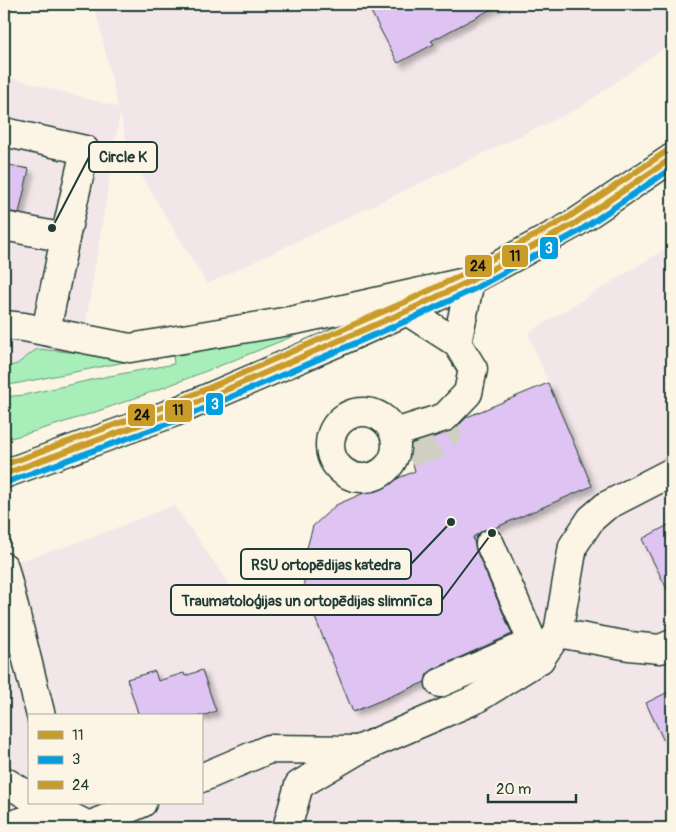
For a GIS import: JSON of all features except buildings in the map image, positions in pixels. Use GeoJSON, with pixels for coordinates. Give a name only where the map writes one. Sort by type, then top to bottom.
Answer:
{"type":"FeatureCollection","features":[{"type":"Feature","properties":{"kind":"main road"},"geometry":{"type":"LineString","coordinates":[[4,132],[85,150],[46,331]]}},
{"type":"Feature","properties":{"kind":"main road"},"geometry":{"type":"LineString","coordinates":[[4,474],[175,412],[407,311],[470,281],[574,224],[672,158]]}},
{"type":"Feature","properties":{"kind":"main road"},"geometry":{"type":"LineString","coordinates":[[4,226],[65,238]]}},
{"type":"Feature","properties":{"kind":"main road"},"geometry":{"type":"LineString","coordinates":[[4,325],[46,331],[130,348],[295,320],[470,281]]}},
{"type":"Feature","properties":{"kind":"main road"},"geometry":{"type":"LineString","coordinates":[[457,343],[470,281]]}},
{"type":"Feature","properties":{"kind":"main road"},"geometry":{"type":"LineString","coordinates":[[400,446],[446,421],[468,393],[473,369],[457,343],[407,311]]}},
{"type":"Feature","properties":{"kind":"main road"},"geometry":{"type":"LineString","coordinates":[[287,828],[299,785],[358,750],[474,700],[540,660],[558,633],[572,546],[591,518],[606,506],[672,472]]}},
{"type":"Feature","properties":{"kind":"main road"},"geometry":{"type":"LineString","coordinates":[[490,544],[540,660]]}},
{"type":"Feature","properties":{"kind":"main road"},"geometry":{"type":"LineString","coordinates":[[4,566],[41,714]]}},
{"type":"Feature","properties":{"kind":"main road"},"geometry":{"type":"LineString","coordinates":[[558,633],[630,646],[660,649],[672,644]]}},
{"type":"Feature","properties":{"kind":"main road"},"geometry":{"type":"LineString","coordinates":[[440,683],[520,648],[540,660]]}},
{"type":"Feature","properties":{"kind":"main road"},"geometry":{"type":"LineString","coordinates":[[202,778],[269,749],[358,750]]}},
{"type":"Feature","properties":{"kind":"main road"},"geometry":{"type":"LineString","coordinates":[[4,781],[28,795]]}},
{"type":"Feature","properties":{"kind":"main road"},"geometry":{"type":"LineString","coordinates":[[4,827],[51,811],[89,826],[140,804]]}},
{"type":"Feature","properties":{"kind":"shaded area"},"geometry":{"type":"Polygon","coordinates":[[[94,4],[672,4],[672,42],[573,111],[207,284],[130,157],[120,114],[81,353],[37,349],[17,364],[4,368],[4,76],[118,107],[94,4]]]}},
{"type":"Feature","properties":{"kind":"shaded area"},"geometry":{"type":"Polygon","coordinates":[[[672,245],[672,828],[4,828],[4,565],[85,540],[174,505],[247,609],[304,590],[304,559],[313,526],[336,505],[455,453],[467,457],[452,423],[548,383],[528,333],[672,245]]]}},
{"type":"Feature","properties":{"kind":"green space"},"geometry":{"type":"Polygon","coordinates":[[[298,330],[296,335],[152,392],[78,418],[4,440],[4,397],[24,395],[174,364],[173,356],[298,330]]]}},
{"type":"Feature","properties":{"kind":"green space"},"geometry":{"type":"Polygon","coordinates":[[[37,349],[81,353],[130,361],[4,386],[4,368],[17,364],[37,349]]]}},
{"type":"Feature","properties":{"kind":"tunnel"},"geometry":{"type":"LineString","coordinates":[[409,452],[435,445],[447,434],[446,426]]}},
{"type":"Feature","properties":{"kind":"transit line","name":"24"},"geometry":{"type":"LineString","coordinates":[[4,465],[172,404],[403,303],[466,273],[569,217],[667,151]]}},
{"type":"Feature","properties":{"kind":"transit line","name":"11"},"geometry":{"type":"LineString","coordinates":[[4,474],[175,412],[407,311],[470,281],[574,224],[672,158]]}},
{"type":"Feature","properties":{"kind":"transit line","name":"3"},"geometry":{"type":"LineString","coordinates":[[7,482],[178,420],[411,319],[474,289],[578,232],[672,168]]}},
{"type":"Feature","properties":{"kind":"place","name":"Circle K"},"geometry":{"type":"Point","coordinates":[52,228]}},
{"type":"Feature","properties":{"kind":"place","name":"RSU ortopēdijas katedra"},"geometry":{"type":"Point","coordinates":[451,522]}},
{"type":"Feature","properties":{"kind":"place","name":"Traumatoloģijas un ortopēdijas slimnīca"},"geometry":{"type":"Point","coordinates":[492,533]}}]}
